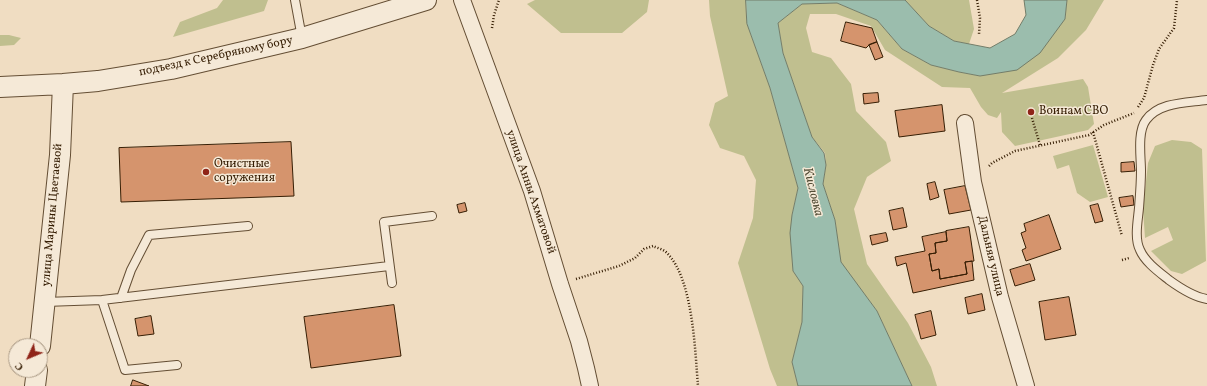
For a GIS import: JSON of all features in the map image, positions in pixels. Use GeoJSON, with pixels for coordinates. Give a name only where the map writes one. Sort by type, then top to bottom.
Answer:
{"type":"FeatureCollection","features":[{"type":"Feature","properties":{"kind":"street","name":"подъезд к Серебряному бору"},"geometry":{"type":"LineString","coordinates":[[0,87],[62,84],[171,69],[302,38],[426,0]]}},
{"type":"Feature","properties":{"kind":"street","name":"улица Анны Ахматовой"},"geometry":{"type":"LineString","coordinates":[[462,0],[532,191],[579,341],[590,386]]}},
{"type":"Feature","properties":{"kind":"street","name":"улица Марины Цветаевой"},"geometry":{"type":"LineString","coordinates":[[41,338],[60,155],[62,84]]}},
{"type":"Feature","properties":{"kind":"street","name":"Дальняя улица"},"geometry":{"type":"LineString","coordinates":[[965,124],[973,182],[1000,297],[1026,386]]}},
{"type":"Feature","properties":{"kind":"lane"},"geometry":{"type":"LineString","coordinates":[[295,0],[302,38]]}},
{"type":"Feature","properties":{"kind":"lane"},"geometry":{"type":"LineString","coordinates":[[1207,100],[1164,106],[1151,115],[1142,126],[1141,176],[1137,232],[1140,250],[1155,268],[1188,292],[1207,299]]}},
{"type":"Feature","properties":{"kind":"lane"},"geometry":{"type":"LineString","coordinates":[[392,283],[384,222],[432,216]]}},
{"type":"Feature","properties":{"kind":"lane"},"geometry":{"type":"LineString","coordinates":[[121,298],[131,270],[149,235],[248,226]]}},
{"type":"Feature","properties":{"kind":"lane"},"geometry":{"type":"LineString","coordinates":[[45,302],[102,300],[390,266]]}},
{"type":"Feature","properties":{"kind":"lane"},"geometry":{"type":"LineString","coordinates":[[102,300],[125,370],[177,365]]}},
{"type":"Feature","properties":{"kind":"path"},"geometry":{"type":"LineString","coordinates":[[490,34],[494,15],[500,0]]}},
{"type":"Feature","properties":{"kind":"path"},"geometry":{"type":"LineString","coordinates":[[977,0],[980,18],[979,34]]}},
{"type":"Feature","properties":{"kind":"path"},"geometry":{"type":"LineString","coordinates":[[973,182],[992,163],[1015,150],[1089,135],[1134,112],[1144,98],[1153,65],[1159,50],[1174,28],[1177,0]]}},
{"type":"Feature","properties":{"kind":"path"},"geometry":{"type":"LineString","coordinates":[[1134,112],[1146,121]]}},
{"type":"Feature","properties":{"kind":"path"},"geometry":{"type":"LineString","coordinates":[[1032,118],[1040,145]]}},
{"type":"Feature","properties":{"kind":"path"},"geometry":{"type":"LineString","coordinates":[[1093,132],[1124,243]]}},
{"type":"Feature","properties":{"kind":"path"},"geometry":{"type":"LineString","coordinates":[[560,284],[620,266],[635,258],[644,249],[653,246],[666,252],[677,266],[686,292],[694,335],[697,380],[696,386]]}},
{"type":"Feature","properties":{"kind":"path"},"geometry":{"type":"LineString","coordinates":[[1122,260],[1129,258]]}},
{"type":"Feature","properties":{"kind":"shaded area"},"geometry":{"type":"Polygon","coordinates":[[[223,0],[268,0],[264,11],[173,37],[180,22],[217,8],[223,0]]]}},
{"type":"Feature","properties":{"kind":"shaded area"},"geometry":{"type":"Polygon","coordinates":[[[535,0],[649,0],[647,12],[622,33],[561,33],[527,4],[535,0]]]}},
{"type":"Feature","properties":{"kind":"shaded area"},"geometry":{"type":"Polygon","coordinates":[[[709,0],[746,0],[747,24],[770,88],[798,188],[792,215],[793,271],[803,286],[802,322],[792,362],[798,386],[777,386],[770,369],[738,263],[753,218],[756,180],[744,156],[720,148],[709,125],[715,103],[728,96],[710,16],[709,0]]]}},
{"type":"Feature","properties":{"kind":"shaded area"},"geometry":{"type":"Polygon","coordinates":[[[905,0],[969,0],[974,29],[969,44],[954,41],[929,26],[905,0]]]}},
{"type":"Feature","properties":{"kind":"shaded area"},"geometry":{"type":"Polygon","coordinates":[[[1067,0],[1104,0],[1086,30],[1058,58],[1002,93],[1083,79],[1088,87],[1094,124],[1088,130],[1015,146],[1002,132],[1001,112],[997,118],[988,115],[981,107],[970,88],[942,87],[885,50],[871,26],[836,14],[810,14],[806,28],[812,52],[831,58],[851,84],[856,111],[886,142],[891,161],[867,177],[854,209],[867,264],[908,323],[931,367],[937,386],[912,386],[877,311],[840,262],[835,220],[823,184],[826,165],[825,153],[812,137],[783,53],[778,23],[802,4],[837,3],[877,20],[902,49],[931,65],[980,76],[1065,19],[1067,0]]]}},
{"type":"Feature","properties":{"kind":"shaded area"},"geometry":{"type":"Polygon","coordinates":[[[0,35],[9,35],[21,38],[14,45],[0,46],[0,35]]]}},
{"type":"Feature","properties":{"kind":"shaded area"},"geometry":{"type":"Polygon","coordinates":[[[1172,140],[1191,142],[1202,149],[1206,261],[1182,274],[1171,271],[1151,251],[1173,240],[1168,227],[1145,238],[1143,209],[1148,163],[1155,146],[1172,140]]]}},
{"type":"Feature","properties":{"kind":"shaded area"},"geometry":{"type":"Polygon","coordinates":[[[1093,145],[1108,197],[1090,202],[1077,193],[1069,165],[1057,169],[1053,156],[1093,145]]]}},
{"type":"Feature","properties":{"kind":"water","name":"Кисловка"},"geometry":{"type":"Polygon","coordinates":[[[746,0],[905,0],[929,26],[954,41],[990,48],[1015,34],[1026,15],[1024,0],[1067,0],[1065,19],[1040,53],[1017,70],[980,76],[931,65],[902,49],[877,20],[837,3],[802,4],[778,23],[783,53],[812,137],[824,153],[826,165],[823,184],[835,220],[841,262],[877,311],[912,386],[798,386],[792,362],[802,322],[803,286],[793,271],[790,233],[798,188],[770,88],[747,24],[746,0]]]}},
{"type":"Feature","properties":{"kind":"building"},"geometry":{"type":"Polygon","coordinates":[[[846,22],[872,28],[877,42],[866,48],[841,41],[846,22]]]}},
{"type":"Feature","properties":{"kind":"building"},"geometry":{"type":"Polygon","coordinates":[[[877,42],[883,57],[875,60],[869,45],[877,42]]]}},
{"type":"Feature","properties":{"kind":"building"},"geometry":{"type":"Polygon","coordinates":[[[878,93],[879,102],[864,104],[863,94],[878,93]]]}},
{"type":"Feature","properties":{"kind":"building"},"geometry":{"type":"Polygon","coordinates":[[[942,105],[945,131],[899,137],[895,111],[942,105]]]}},
{"type":"Feature","properties":{"kind":"building","name":"Очистные соружения"},"geometry":{"type":"Polygon","coordinates":[[[291,142],[294,196],[121,202],[119,148],[291,142]]]}},
{"type":"Feature","properties":{"kind":"building"},"geometry":{"type":"Polygon","coordinates":[[[1134,162],[1135,171],[1121,172],[1121,163],[1134,162]]]}},
{"type":"Feature","properties":{"kind":"building"},"geometry":{"type":"Polygon","coordinates":[[[935,182],[939,197],[930,200],[927,184],[935,182]]]}},
{"type":"Feature","properties":{"kind":"building"},"geometry":{"type":"Polygon","coordinates":[[[965,186],[971,210],[949,214],[944,190],[965,186]]]}},
{"type":"Feature","properties":{"kind":"building"},"geometry":{"type":"Polygon","coordinates":[[[1133,196],[1134,205],[1121,207],[1119,198],[1133,196]]]}},
{"type":"Feature","properties":{"kind":"building"},"geometry":{"type":"Polygon","coordinates":[[[465,203],[467,211],[459,213],[457,205],[465,203]]]}},
{"type":"Feature","properties":{"kind":"building"},"geometry":{"type":"Polygon","coordinates":[[[1098,204],[1103,221],[1095,223],[1090,206],[1098,204]]]}},
{"type":"Feature","properties":{"kind":"building"},"geometry":{"type":"Polygon","coordinates":[[[903,208],[907,227],[893,230],[889,211],[903,208]]]}},
{"type":"Feature","properties":{"kind":"building"},"geometry":{"type":"Polygon","coordinates":[[[1049,215],[1061,249],[1026,261],[1022,250],[1026,248],[1021,233],[1026,231],[1024,224],[1049,215]]]}},
{"type":"Feature","properties":{"kind":"building"},"geometry":{"type":"Polygon","coordinates":[[[969,227],[974,261],[965,262],[967,274],[940,279],[939,269],[932,271],[929,254],[936,253],[935,243],[947,241],[946,231],[969,227]]]}},
{"type":"Feature","properties":{"kind":"building"},"geometry":{"type":"Polygon","coordinates":[[[946,232],[947,241],[935,243],[936,253],[929,254],[932,271],[939,269],[940,279],[967,274],[965,262],[972,261],[974,280],[913,293],[906,263],[897,266],[895,257],[925,251],[922,237],[946,232]]]}},
{"type":"Feature","properties":{"kind":"building"},"geometry":{"type":"Polygon","coordinates":[[[886,233],[888,241],[872,245],[870,236],[886,233]]]}},
{"type":"Feature","properties":{"kind":"building"},"geometry":{"type":"Polygon","coordinates":[[[1030,264],[1035,280],[1015,286],[1010,270],[1030,264]]]}},
{"type":"Feature","properties":{"kind":"building"},"geometry":{"type":"Polygon","coordinates":[[[982,294],[985,310],[968,314],[965,298],[982,294]]]}},
{"type":"Feature","properties":{"kind":"building"},"geometry":{"type":"Polygon","coordinates":[[[1069,297],[1076,335],[1045,340],[1039,302],[1069,297]]]}},
{"type":"Feature","properties":{"kind":"building"},"geometry":{"type":"Polygon","coordinates":[[[394,305],[401,356],[311,368],[304,317],[394,305]]]}},
{"type":"Feature","properties":{"kind":"building"},"geometry":{"type":"Polygon","coordinates":[[[931,311],[936,335],[921,339],[915,315],[931,311]]]}},
{"type":"Feature","properties":{"kind":"building"},"geometry":{"type":"Polygon","coordinates":[[[151,316],[154,334],[138,336],[135,319],[151,316]]]}},
{"type":"Feature","properties":{"kind":"building"},"geometry":{"type":"Polygon","coordinates":[[[133,380],[149,386],[131,386],[133,380]]]}},
{"type":"Feature","properties":{"kind":"place","name":"Воинам СВО"},"geometry":{"type":"Point","coordinates":[1031,112]}},
{"type":"Feature","properties":{"kind":"place","name":"Очистные соружения"},"geometry":{"type":"Point","coordinates":[206,172]}}]}
